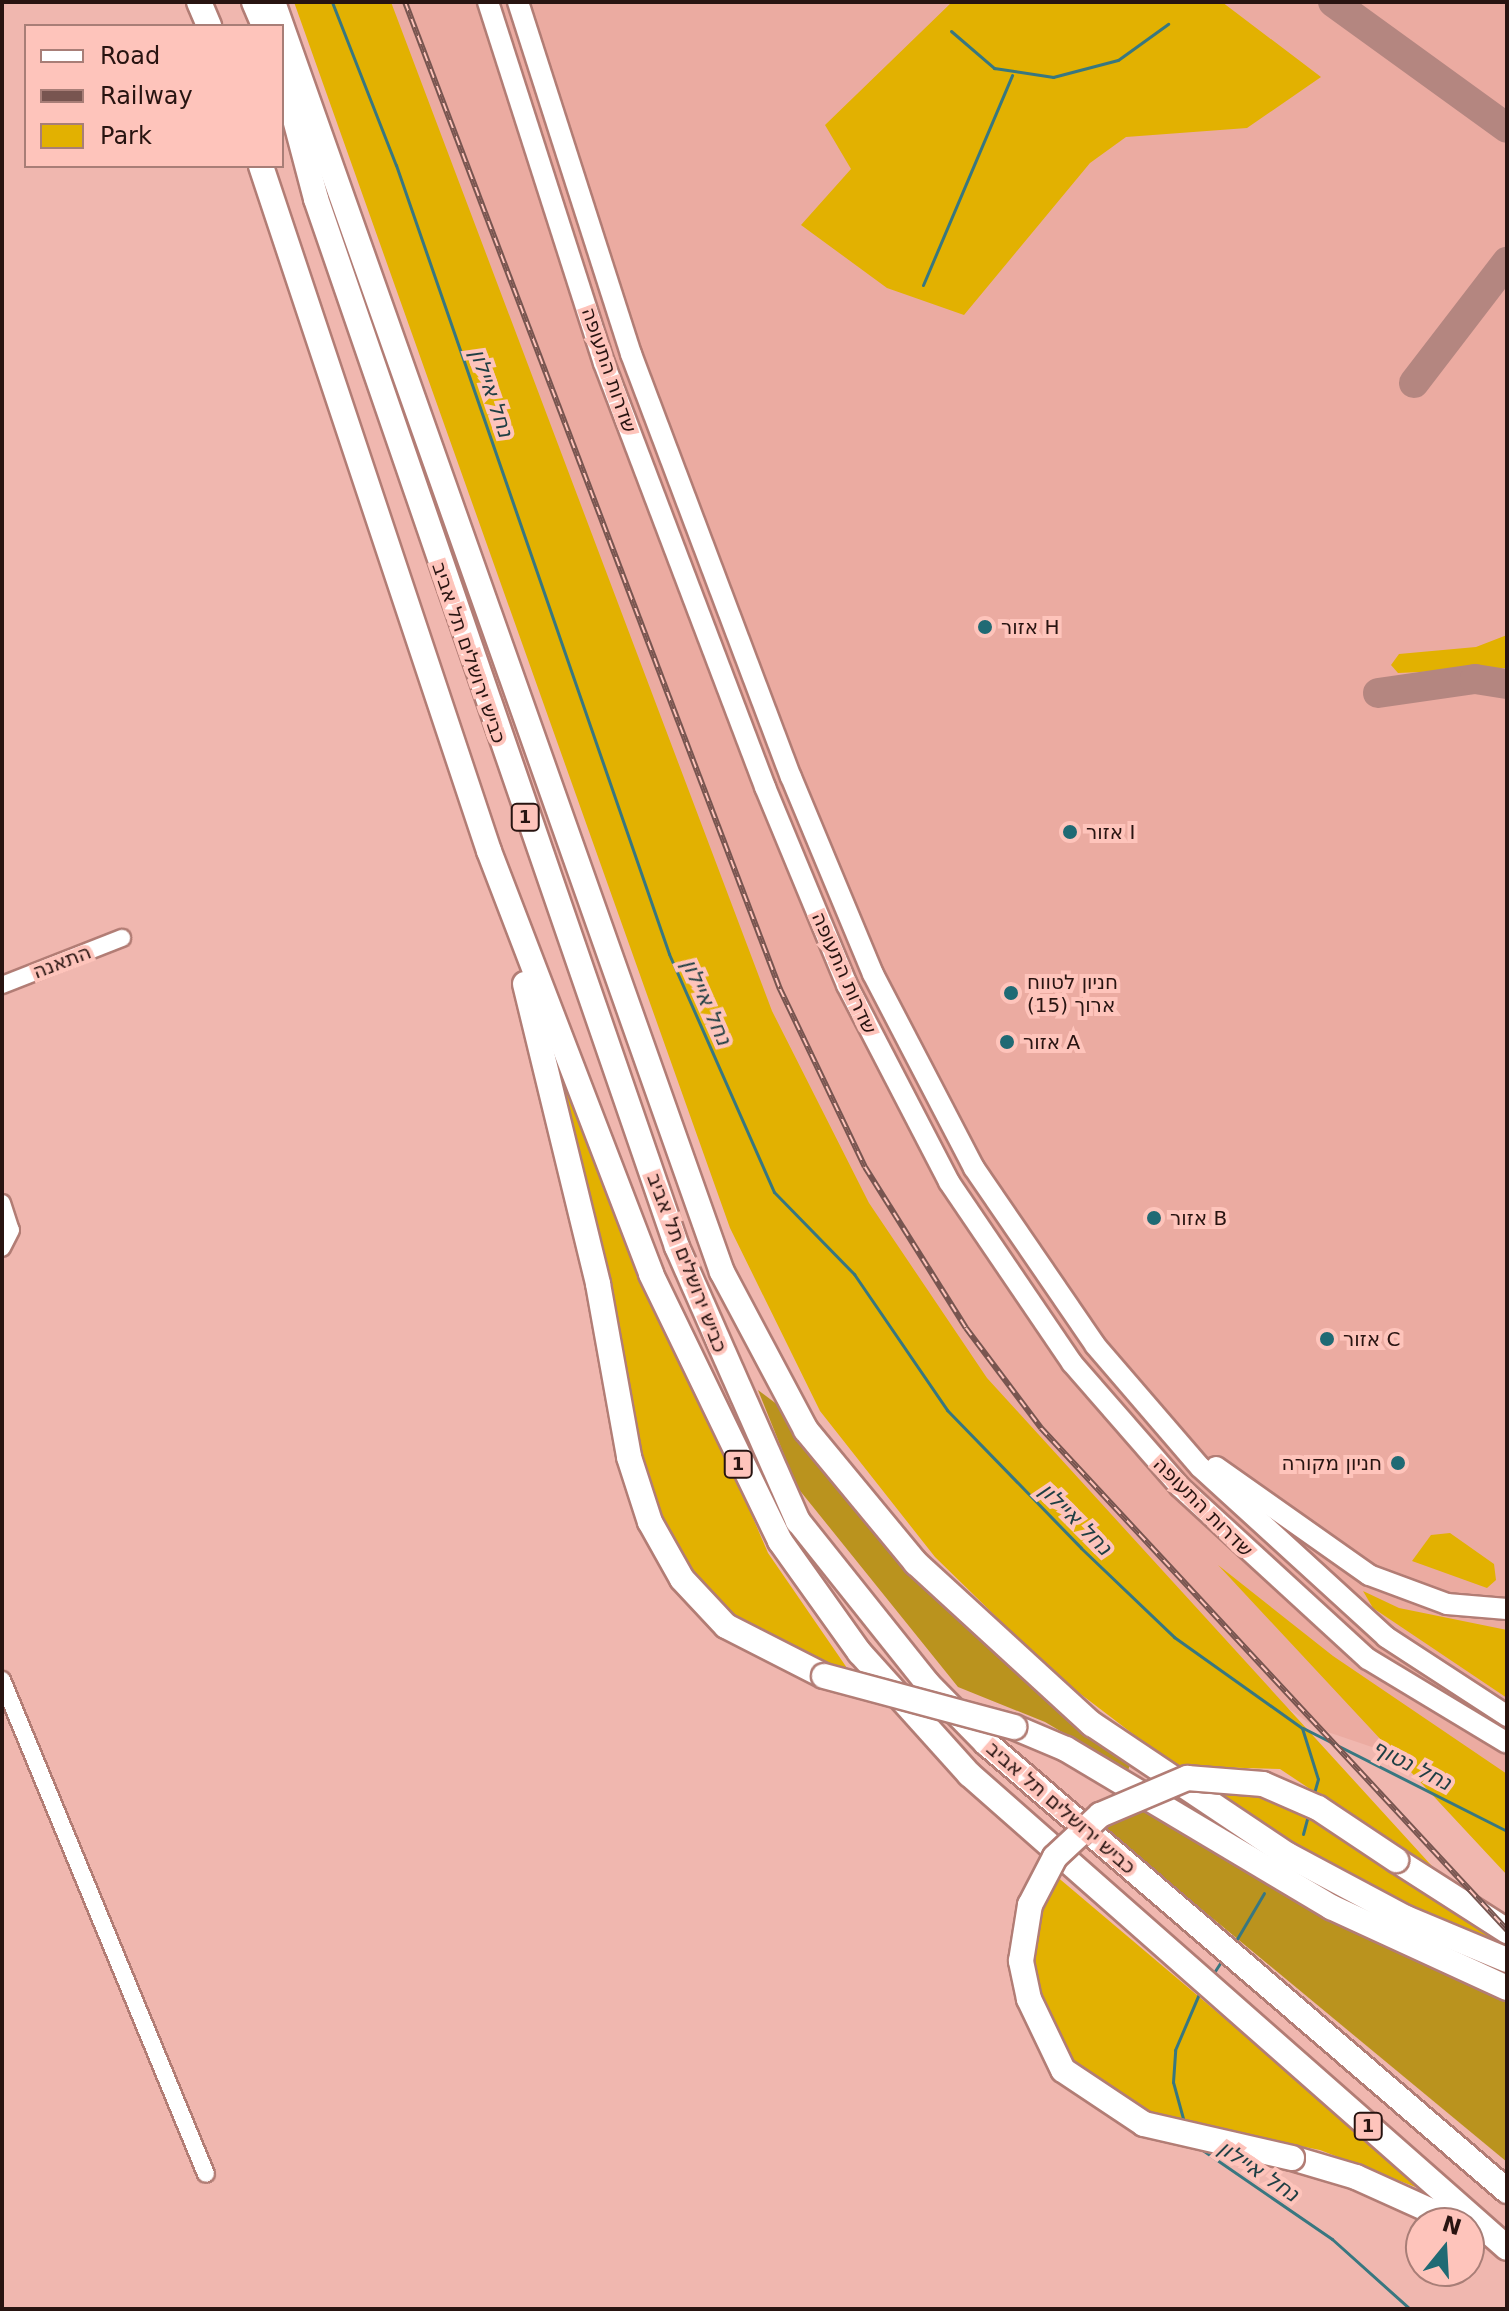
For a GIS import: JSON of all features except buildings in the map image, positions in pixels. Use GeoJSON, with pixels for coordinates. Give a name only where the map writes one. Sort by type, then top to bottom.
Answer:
{"type":"FeatureCollection","features":[{"type":"Feature","properties":{"kind":"highway"},"geometry":{"type":"LineString","coordinates":[[199,2],[208,24]]}},
{"type":"Feature","properties":{"kind":"highway"},"geometry":{"type":"LineString","coordinates":[[242,2],[250,24]]}},
{"type":"Feature","properties":{"kind":"highway"},"geometry":{"type":"LineString","coordinates":[[254,2],[263,24]]}},
{"type":"Feature","properties":{"kind":"highway"},"geometry":{"type":"LineString","coordinates":[[273,2],[281,24]]}},
{"type":"Feature","properties":{"kind":"highway"},"geometry":{"type":"LineString","coordinates":[[284,33],[722,1272],[806,1430],[916,1563],[1092,1724],[1288,1855],[1406,1918],[1507,1960]]}},
{"type":"Feature","properties":{"kind":"highway","name":"כביש ירושלים תל אביב"},"geometry":{"type":"LineString","coordinates":[[284,78],[316,199],[677,1247],[763,1452],[798,1521],[928,1684],[986,1743],[1507,2191]]}},
{"type":"Feature","properties":{"kind":"highway","name":"1"},"geometry":{"type":"LineString","coordinates":[[284,109],[316,199]]}},
{"type":"Feature","properties":{"kind":"highway","name":"כביש ירושלים תל אביב"},"geometry":{"type":"LineString","coordinates":[[262,168],[489,851],[651,1274],[780,1541],[860,1653],[950,1755],[1173,1956],[1507,2249]]}},
{"type":"Feature","properties":{"kind":"highway"},"geometry":{"type":"LineString","coordinates":[[489,851],[567,1144],[636,1489],[660,1543],[710,1611],[762,1650],[824,1676],[1014,1727],[1066,1749],[1331,1907],[1507,1988]]}},
{"type":"Feature","properties":{"kind":"highway"},"geometry":{"type":"LineString","coordinates":[[1423,2207],[1356,2177],[1292,2158],[1144,2124],[1063,2070],[1029,1999],[1021,1961],[1030,1905],[1055,1857],[1100,1815],[1148,1788],[1187,1778],[1263,1784],[1318,1808],[1507,1931]]}},
{"type":"Feature","properties":{"kind":"highway"},"geometry":{"type":"LineString","coordinates":[[1485,2237],[1507,2249]]}},
{"type":"Feature","properties":{"kind":"main road","name":"שדרות התעופה"},"geometry":{"type":"LineString","coordinates":[[518,2],[631,354],[873,974],[974,1168],[1119,1374],[1200,1467],[1348,1604],[1432,1670],[1507,1716]]}},
{"type":"Feature","properties":{"kind":"main road","name":"שדרות התעופה"},"geometry":{"type":"LineString","coordinates":[[488,7],[604,363],[754,760],[847,985],[949,1182],[1072,1363],[1180,1487],[1368,1659],[1475,1729],[1507,1745]]}},
{"type":"Feature","properties":{"kind":"main road"},"geometry":{"type":"LineString","coordinates":[[1119,1374],[1216,1467],[1346,1562],[1436,1601],[1507,1609]]}},
{"type":"Feature","properties":{"kind":"street"},"geometry":{"type":"LineString","coordinates":[[529,2],[543,78]]}},
{"type":"Feature","properties":{"kind":"street","name":"התאנה"},"geometry":{"type":"LineString","coordinates":[[2,985],[122,938]]}},
{"type":"Feature","properties":{"kind":"street"},"geometry":{"type":"LineString","coordinates":[[2,1203],[11,1230],[2,1248]]}},
{"type":"Feature","properties":{"kind":"street"},"geometry":{"type":"LineString","coordinates":[[2,1680],[206,2174]]}},
{"type":"Feature","properties":{"kind":"shaded area"},"geometry":{"type":"Polygon","coordinates":[[[352,2],[1507,2],[1507,1793],[1316,1728],[1174,1628],[736,1046],[352,2]]]}},
{"type":"Feature","properties":{"kind":"shaded area"},"geometry":{"type":"Polygon","coordinates":[[[758,1390],[786,1411],[828,1471],[1130,1764],[1128,1771],[1045,1722],[958,1687],[797,1487],[758,1390]]]}},
{"type":"Feature","properties":{"kind":"shaded area"},"geometry":{"type":"Polygon","coordinates":[[[1145,1804],[1507,1996],[1507,2162],[1101,1826],[1145,1804]]]}},
{"type":"Feature","properties":{"kind":"green space"},"geometry":{"type":"Polygon","coordinates":[[[294,2],[391,2],[772,1011],[869,1203],[987,1378],[1441,1876],[1280,1769],[1175,1766],[1057,1676],[935,1557],[820,1411],[730,1228],[294,2]]]}},
{"type":"Feature","properties":{"kind":"green space"},"geometry":{"type":"Polygon","coordinates":[[[952,2],[1222,2],[1321,77],[1247,128],[1126,137],[1090,163],[964,315],[887,288],[801,225],[851,169],[825,125],[952,2]]]}},
{"type":"Feature","properties":{"kind":"green space"},"geometry":{"type":"Polygon","coordinates":[[[1507,635],[1507,668],[1398,673],[1391,665],[1399,654],[1476,647],[1507,635]]]}},
{"type":"Feature","properties":{"kind":"green space"},"geometry":{"type":"Polygon","coordinates":[[[551,1047],[768,1553],[847,1668],[775,1652],[702,1592],[643,1487],[551,1047]]]}},
{"type":"Feature","properties":{"kind":"green space"},"geometry":{"type":"Polygon","coordinates":[[[1450,1533],[1494,1564],[1496,1580],[1487,1588],[1412,1561],[1431,1535],[1450,1533]]]}},
{"type":"Feature","properties":{"kind":"green space"},"geometry":{"type":"Polygon","coordinates":[[[1218,1565],[1333,1656],[1507,1774],[1507,1875],[1218,1565]]]}},
{"type":"Feature","properties":{"kind":"green space"},"geometry":{"type":"Polygon","coordinates":[[[1363,1591],[1399,1608],[1507,1630],[1507,1698],[1373,1608],[1363,1591]]]}},
{"type":"Feature","properties":{"kind":"green space"},"geometry":{"type":"Polygon","coordinates":[[[1205,1787],[1260,1794],[1313,1817],[1507,1937],[1507,1956],[1368,1895],[1205,1787]]]}},
{"type":"Feature","properties":{"kind":"green space"},"geometry":{"type":"Polygon","coordinates":[[[1055,1875],[1431,2193],[1320,2150],[1154,2117],[1079,2072],[1046,2025],[1032,1958],[1044,1892],[1055,1875]]]}},
{"type":"Feature","properties":{"kind":"waterway","name":"נחל איילון"},"geometry":{"type":"LineString","coordinates":[[332,2],[396,165],[669,954],[774,1192],[854,1274],[947,1410],[1081,1548],[1174,1637],[1302,1728],[1318,1779],[1313,1796]]}},
{"type":"Feature","properties":{"kind":"waterway"},"geometry":{"type":"LineString","coordinates":[[951,31],[994,68],[1053,77],[1118,60],[1168,24]]}},
{"type":"Feature","properties":{"kind":"waterway"},"geometry":{"type":"LineString","coordinates":[[923,285],[1012,75]]}},
{"type":"Feature","properties":{"kind":"waterway","name":"נחל נטוף"},"geometry":{"type":"LineString","coordinates":[[1303,1728],[1507,1831]]}},
{"type":"Feature","properties":{"kind":"waterway","name":"נחל איילון"},"geometry":{"type":"LineString","coordinates":[[1303,1834],[1308,1815]]}},
{"type":"Feature","properties":{"kind":"waterway","name":"נחל איילון"},"geometry":{"type":"LineString","coordinates":[[1234,1944],[1264,1893]]}},
{"type":"Feature","properties":{"kind":"waterway","name":"נחל איילון"},"geometry":{"type":"LineString","coordinates":[[1213,1974],[1222,1960]]}},
{"type":"Feature","properties":{"kind":"waterway","name":"נחל איילון"},"geometry":{"type":"LineString","coordinates":[[1184,2122],[1173,2082],[1175,2050],[1201,1989]]}},
{"type":"Feature","properties":{"kind":"waterway","name":"נחל איילון"},"geometry":{"type":"LineString","coordinates":[[1201,2149],[1332,2239],[1410,2309]]}},
{"type":"Feature","properties":{"kind":"taxiway"},"geometry":{"type":"LineString","coordinates":[[1333,2],[1507,128]]}},
{"type":"Feature","properties":{"kind":"taxiway"},"geometry":{"type":"LineString","coordinates":[[1414,383],[1507,262]]}},
{"type":"Feature","properties":{"kind":"taxiway"},"geometry":{"type":"LineString","coordinates":[[1378,693],[1475,679],[1507,684]]}},
{"type":"Feature","properties":{"kind":"railway"},"geometry":{"type":"LineString","coordinates":[[405,2],[780,989],[865,1167],[966,1328],[1041,1428],[1507,1930]]}},
{"type":"Feature","properties":{"kind":"place","name":"אזור H"},"geometry":{"type":"Point","coordinates":[985,627]}},
{"type":"Feature","properties":{"kind":"place","name":"אזור I"},"geometry":{"type":"Point","coordinates":[1070,832]}},
{"type":"Feature","properties":{"kind":"place","name":"חניון לטווח ארוך (15)"},"geometry":{"type":"Point","coordinates":[1011,993]}},
{"type":"Feature","properties":{"kind":"place","name":"אזור A"},"geometry":{"type":"Point","coordinates":[1007,1042]}},
{"type":"Feature","properties":{"kind":"place","name":"אזור B"},"geometry":{"type":"Point","coordinates":[1154,1218]}},
{"type":"Feature","properties":{"kind":"place","name":"אזור C"},"geometry":{"type":"Point","coordinates":[1327,1339]}},
{"type":"Feature","properties":{"kind":"place","name":"חניון מקורה"},"geometry":{"type":"Point","coordinates":[1398,1463]}}]}
